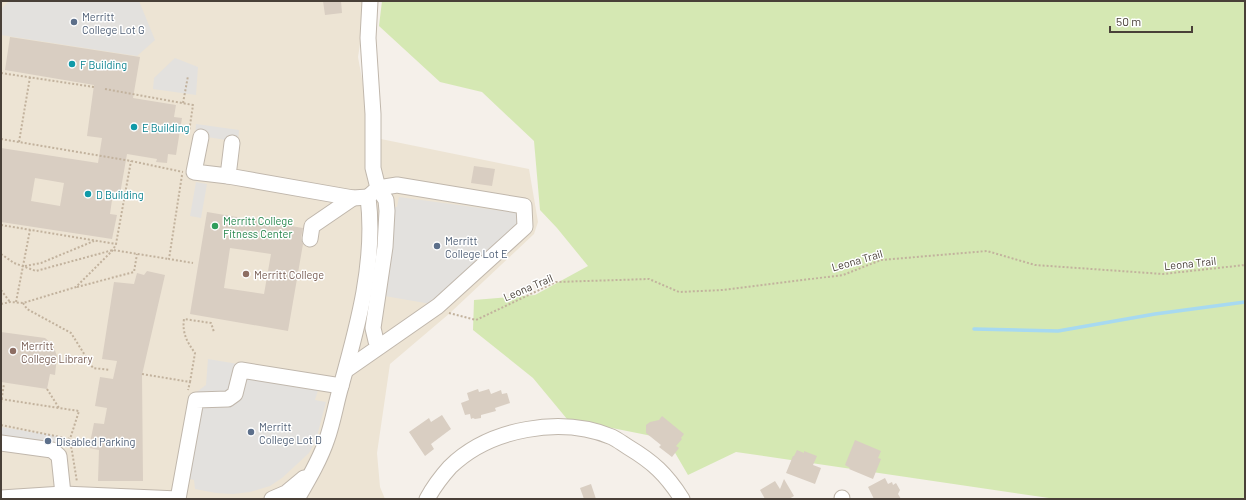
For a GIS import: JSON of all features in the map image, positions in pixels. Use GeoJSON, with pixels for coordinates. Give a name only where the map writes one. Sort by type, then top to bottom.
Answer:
{"type":"FeatureCollection","features":[{"type":"Feature","properties":{"kind":"street"},"geometry":{"type":"LineString","coordinates":[[297,499],[314,470],[327,439],[358,324],[368,263],[370,212],[366,194],[372,168],[373,114],[368,38],[370,1]]}},
{"type":"Feature","properties":{"kind":"street"},"geometry":{"type":"LineString","coordinates":[[201,137],[194,172],[366,194],[386,200],[387,211],[384,247],[373,328],[376,341],[379,346]]}},
{"type":"Feature","properties":{"kind":"street"},"geometry":{"type":"LineString","coordinates":[[228,176],[232,143]]}},
{"type":"Feature","properties":{"kind":"street"},"geometry":{"type":"LineString","coordinates":[[310,239],[312,226],[366,194],[397,185],[524,206],[525,227],[438,306],[346,370]]}},
{"type":"Feature","properties":{"kind":"street"},"geometry":{"type":"LineString","coordinates":[[1,498],[63,494],[178,499],[196,400],[228,399],[235,394],[241,370],[341,386]]}},
{"type":"Feature","properties":{"kind":"street"},"geometry":{"type":"LineString","coordinates":[[427,499],[451,467],[469,453],[498,438],[518,431],[543,427],[567,427],[591,430],[613,438],[648,459],[672,484],[682,499]]}},
{"type":"Feature","properties":{"kind":"street"},"geometry":{"type":"LineString","coordinates":[[1,443],[52,450],[59,456],[63,494]]}},
{"type":"Feature","properties":{"kind":"street"},"geometry":{"type":"LineString","coordinates":[[272,499],[286,493],[314,470]]}},
{"type":"Feature","properties":{"kind":"path"},"geometry":{"type":"LineString","coordinates":[[1,73],[94,87]]}},
{"type":"Feature","properties":{"kind":"path"},"geometry":{"type":"LineString","coordinates":[[183,103],[188,76]]}},
{"type":"Feature","properties":{"kind":"path"},"geometry":{"type":"LineString","coordinates":[[19,142],[30,77]]}},
{"type":"Feature","properties":{"kind":"path"},"geometry":{"type":"LineString","coordinates":[[105,89],[193,105]]}},
{"type":"Feature","properties":{"kind":"path"},"geometry":{"type":"LineString","coordinates":[[1,139],[131,161],[182,172],[169,259]]}},
{"type":"Feature","properties":{"kind":"path"},"geometry":{"type":"LineString","coordinates":[[76,287],[113,250],[116,244],[131,161]]}},
{"type":"Feature","properties":{"kind":"path"},"geometry":{"type":"LineString","coordinates":[[1,225],[116,244]]}},
{"type":"Feature","properties":{"kind":"path"},"geometry":{"type":"LineString","coordinates":[[16,302],[30,230]]}},
{"type":"Feature","properties":{"kind":"path"},"geometry":{"type":"LineString","coordinates":[[24,266],[41,263],[94,240]]}},
{"type":"Feature","properties":{"kind":"path"},"geometry":{"type":"LineString","coordinates":[[1,254],[14,263],[36,271],[113,250],[193,263]]}},
{"type":"Feature","properties":{"kind":"path","name":"Leona Trail"},"geometry":{"type":"LineString","coordinates":[[438,306],[450,314],[476,320],[556,282],[649,279],[679,292],[723,290],[843,275],[880,260],[987,251],[1035,265],[1163,274],[1245,265]]}},
{"type":"Feature","properties":{"kind":"path"},"geometry":{"type":"LineString","coordinates":[[1,304],[10,302],[23,303],[134,272],[137,254]]}},
{"type":"Feature","properties":{"kind":"path"},"geometry":{"type":"LineString","coordinates":[[1,290],[10,302]]}},
{"type":"Feature","properties":{"kind":"path"},"geometry":{"type":"LineString","coordinates":[[23,303],[27,309],[71,333],[93,368],[110,370]]}},
{"type":"Feature","properties":{"kind":"path"},"geometry":{"type":"LineString","coordinates":[[196,400],[186,400],[195,353],[188,344],[184,335],[184,319],[211,324],[214,332]]}},
{"type":"Feature","properties":{"kind":"path"},"geometry":{"type":"LineString","coordinates":[[142,374],[190,382]]}},
{"type":"Feature","properties":{"kind":"path"},"geometry":{"type":"LineString","coordinates":[[1,403],[4,384]]}},
{"type":"Feature","properties":{"kind":"path"},"geometry":{"type":"LineString","coordinates":[[47,389],[59,408]]}},
{"type":"Feature","properties":{"kind":"path"},"geometry":{"type":"LineString","coordinates":[[1,399],[79,412],[70,439],[80,495]]}},
{"type":"Feature","properties":{"kind":"path"},"geometry":{"type":"LineString","coordinates":[[1,425],[70,439]]}},
{"type":"Feature","properties":{"kind":"shaded area","name":"Merritt College"},"geometry":{"type":"Polygon","coordinates":[[[1,1],[368,1],[358,57],[371,137],[529,169],[538,222],[534,234],[450,313],[390,364],[377,453],[380,487],[385,499],[1,499],[1,1]]]}},
{"type":"Feature","properties":{"kind":"shaded area","name":"Merritt College Lot G"},"geometry":{"type":"Polygon","coordinates":[[[9,1],[139,1],[155,40],[137,56],[1,35],[1,9],[9,1]]]}},
{"type":"Feature","properties":{"kind":"shaded area"},"geometry":{"type":"Polygon","coordinates":[[[175,58],[198,67],[196,95],[153,89],[154,78],[175,58]]]}},
{"type":"Feature","properties":{"kind":"shaded area"},"geometry":{"type":"Polygon","coordinates":[[[196,124],[239,130],[238,142],[195,135],[196,124]]]}},
{"type":"Feature","properties":{"kind":"shaded area"},"geometry":{"type":"Polygon","coordinates":[[[196,182],[207,184],[201,218],[190,216],[196,182]]]}},
{"type":"Feature","properties":{"kind":"shaded area","name":"Merritt College Lot E"},"geometry":{"type":"Polygon","coordinates":[[[399,197],[517,213],[517,225],[431,304],[373,294],[382,207],[397,207],[399,197]]]}},
{"type":"Feature","properties":{"kind":"shaded area","name":"Merritt College Lot D"},"geometry":{"type":"Polygon","coordinates":[[[208,359],[322,378],[315,400],[326,402],[316,440],[309,453],[282,478],[270,486],[250,492],[233,494],[216,493],[195,489],[194,480],[177,476],[190,397],[206,385],[208,359]]]}},
{"type":"Feature","properties":{"kind":"shaded area","name":"Disabled Parking"},"geometry":{"type":"Polygon","coordinates":[[[1,427],[64,437],[63,446],[1,436],[1,427]]]}},
{"type":"Feature","properties":{"kind":"green space"},"geometry":{"type":"Polygon","coordinates":[[[382,1],[1245,1],[1245,499],[1056,499],[736,452],[688,475],[667,439],[567,419],[533,378],[473,330],[474,300],[535,295],[588,266],[540,210],[534,141],[482,92],[440,82],[379,26],[382,1]]]}},
{"type":"Feature","properties":{"kind":"building"},"geometry":{"type":"Polygon","coordinates":[[[323,1],[341,1],[342,13],[325,15],[323,1]]]}},
{"type":"Feature","properties":{"kind":"building"},"geometry":{"type":"Polygon","coordinates":[[[10,37],[140,57],[133,98],[176,105],[174,117],[182,118],[176,155],[168,154],[167,163],[156,162],[157,159],[127,154],[120,194],[113,193],[110,214],[117,215],[112,239],[1,222],[1,148],[98,163],[102,138],[87,136],[94,85],[5,70],[10,37]],[[35,178],[31,201],[60,206],[64,183],[35,178]]]}},
{"type":"Feature","properties":{"kind":"building"},"geometry":{"type":"Polygon","coordinates":[[[474,166],[495,169],[492,186],[471,183],[474,166]]]}},
{"type":"Feature","properties":{"kind":"building"},"geometry":{"type":"Polygon","coordinates":[[[207,212],[303,228],[301,238],[303,244],[288,331],[190,314],[207,212]],[[230,248],[224,288],[264,294],[271,254],[230,248]]]}},
{"type":"Feature","properties":{"kind":"building"},"geometry":{"type":"Polygon","coordinates":[[[147,271],[165,275],[142,375],[143,481],[98,481],[99,450],[89,448],[94,423],[104,424],[107,408],[95,406],[100,377],[113,379],[117,361],[102,359],[114,282],[134,284],[137,273],[144,275],[147,271]]]}},
{"type":"Feature","properties":{"kind":"building"},"geometry":{"type":"Polygon","coordinates":[[[1,332],[45,338],[53,345],[57,356],[55,375],[50,374],[47,389],[1,382],[1,332]]]}},
{"type":"Feature","properties":{"kind":"building"},"geometry":{"type":"Polygon","coordinates":[[[478,389],[479,392],[489,389],[491,394],[501,390],[502,394],[507,393],[510,403],[495,408],[496,411],[481,415],[481,418],[471,419],[470,414],[465,415],[461,403],[469,400],[467,393],[478,389]]]}},
{"type":"Feature","properties":{"kind":"building"},"geometry":{"type":"Polygon","coordinates":[[[442,415],[451,429],[431,444],[434,449],[425,456],[409,432],[429,418],[431,422],[442,415]]]}},
{"type":"Feature","properties":{"kind":"building"},"geometry":{"type":"Polygon","coordinates":[[[662,416],[684,434],[676,446],[679,448],[672,457],[659,447],[661,445],[646,433],[646,425],[650,422],[659,420],[662,416]]]}},
{"type":"Feature","properties":{"kind":"building"},"geometry":{"type":"Polygon","coordinates":[[[855,440],[881,451],[878,458],[881,459],[873,479],[849,469],[850,468],[845,465],[855,440]]]}},
{"type":"Feature","properties":{"kind":"building"},"geometry":{"type":"Polygon","coordinates":[[[797,450],[817,456],[813,465],[821,468],[815,484],[786,473],[797,450]]]}},
{"type":"Feature","properties":{"kind":"building"},"geometry":{"type":"Polygon","coordinates":[[[885,478],[888,484],[892,482],[893,485],[896,483],[900,490],[898,494],[901,499],[874,499],[868,487],[885,478]]]}},
{"type":"Feature","properties":{"kind":"building"},"geometry":{"type":"Polygon","coordinates":[[[784,479],[794,496],[789,499],[765,499],[760,490],[775,481],[780,489],[784,479]]]}},
{"type":"Feature","properties":{"kind":"building"},"geometry":{"type":"Polygon","coordinates":[[[591,484],[596,499],[584,499],[580,488],[591,484]]]}},
{"type":"Feature","properties":{"kind":"waterway"},"geometry":{"type":"LineString","coordinates":[[974,329],[1058,331],[1155,314],[1245,302]]}},
{"type":"Feature","properties":{"kind":"place","name":"Merritt College Lot G"},"geometry":{"type":"Point","coordinates":[74,22]}},
{"type":"Feature","properties":{"kind":"place","name":"F Building"},"geometry":{"type":"Point","coordinates":[72,64]}},
{"type":"Feature","properties":{"kind":"place","name":"E Building"},"geometry":{"type":"Point","coordinates":[134,127]}},
{"type":"Feature","properties":{"kind":"place","name":"D Building"},"geometry":{"type":"Point","coordinates":[88,194]}},
{"type":"Feature","properties":{"kind":"place","name":"Merritt College Fitness Center"},"geometry":{"type":"Point","coordinates":[215,226]}},
{"type":"Feature","properties":{"kind":"place","name":"Merritt College Lot E"},"geometry":{"type":"Point","coordinates":[437,246]}},
{"type":"Feature","properties":{"kind":"place","name":"Merritt College"},"geometry":{"type":"Point","coordinates":[246,274]}},
{"type":"Feature","properties":{"kind":"place","name":"Merritt College Library"},"geometry":{"type":"Point","coordinates":[13,351]}},
{"type":"Feature","properties":{"kind":"place","name":"Merritt College Lot D"},"geometry":{"type":"Point","coordinates":[251,432]}},
{"type":"Feature","properties":{"kind":"place","name":"Disabled Parking"},"geometry":{"type":"Point","coordinates":[48,441]}}]}
